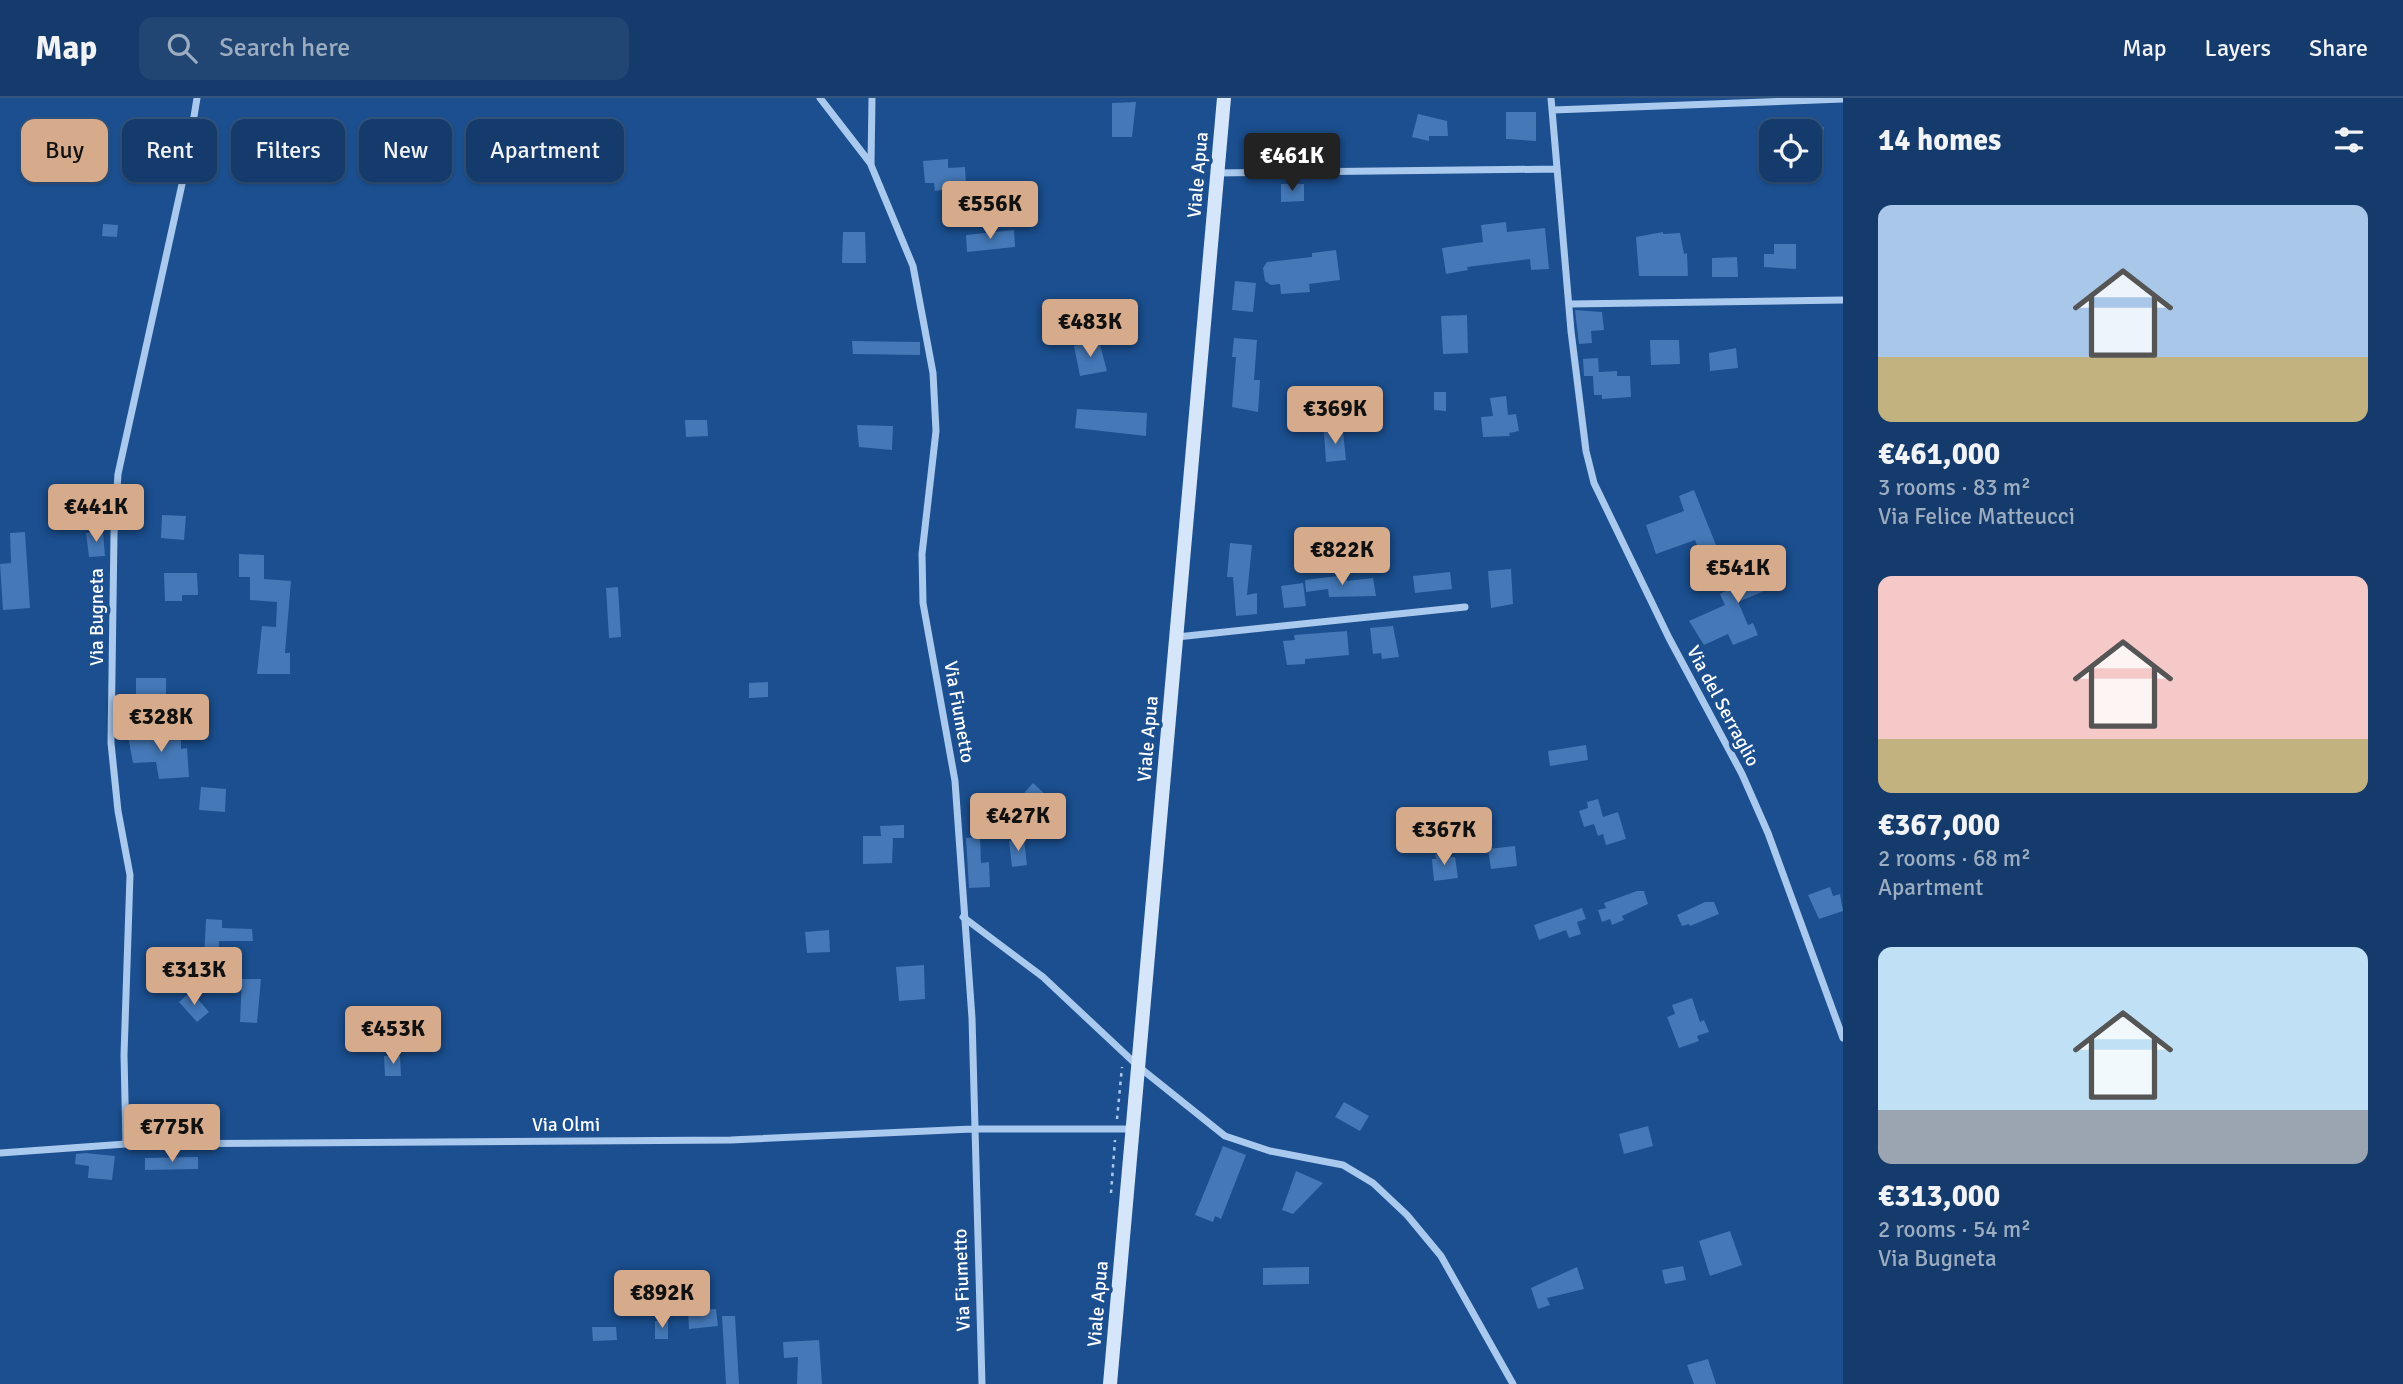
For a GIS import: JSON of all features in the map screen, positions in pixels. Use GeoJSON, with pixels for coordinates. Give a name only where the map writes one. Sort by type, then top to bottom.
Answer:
{"type":"FeatureCollection","features":[{"type":"Feature","properties":{"kind":"street","name":"Via Bugneta"},"geometry":{"type":"LineString","coordinates":[[126,1144],[124,1041],[130,875],[118,811],[111,743],[114,534],[118,474],[186,166],[197,98]]}},
{"type":"Feature","properties":{"kind":"street"},"geometry":{"type":"LineString","coordinates":[[820,98],[871,165]]}},
{"type":"Feature","properties":{"kind":"street","name":"Via Fiumetto"},"geometry":{"type":"LineString","coordinates":[[872,98],[871,165],[913,266],[933,373],[936,431],[922,554],[923,603],[955,781],[972,1018],[972,1129],[982,1384]]}},
{"type":"Feature","properties":{"kind":"street","name":"Viale Apua"},"geometry":{"type":"LineString","coordinates":[[1111,1384],[1224,98]]}},
{"type":"Feature","properties":{"kind":"street","name":"Via del Serraglio"},"geometry":{"type":"LineString","coordinates":[[1551,98],[1586,451],[1594,483],[1669,638],[1742,774],[1768,833],[1843,1038]]}},
{"type":"Feature","properties":{"kind":"street"},"geometry":{"type":"LineString","coordinates":[[1553,110],[1843,99]]}},
{"type":"Feature","properties":{"kind":"street"},"geometry":{"type":"LineString","coordinates":[[1217,173],[1556,169]]}},
{"type":"Feature","properties":{"kind":"street"},"geometry":{"type":"LineString","coordinates":[[1570,304],[1843,300]]}},
{"type":"Feature","properties":{"kind":"street"},"geometry":{"type":"LineString","coordinates":[[1177,637],[1465,607]]}},
{"type":"Feature","properties":{"kind":"street"},"geometry":{"type":"LineString","coordinates":[[963,917],[1043,977],[1139,1067],[1225,1136],[1270,1151],[1343,1165],[1373,1183],[1407,1215],[1441,1256],[1513,1384]]}},
{"type":"Feature","properties":{"kind":"street","name":"Via Olmi"},"geometry":{"type":"LineString","coordinates":[[0,1153],[126,1144],[731,1140],[972,1129],[1132,1129]]}},
{"type":"Feature","properties":{"kind":"building"},"geometry":{"type":"Polygon","coordinates":[[[1136,102],[1132,137],[1112,137],[1112,103],[1136,102]]]}},
{"type":"Feature","properties":{"kind":"building"},"geometry":{"type":"Polygon","coordinates":[[[1506,112],[1536,112],[1536,141],[1506,139],[1506,112]]]}},
{"type":"Feature","properties":{"kind":"building"},"geometry":{"type":"Polygon","coordinates":[[[1418,114],[1447,121],[1448,136],[1429,136],[1429,141],[1412,137],[1418,114]]]}},
{"type":"Feature","properties":{"kind":"building"},"geometry":{"type":"Polygon","coordinates":[[[948,159],[948,168],[965,167],[966,186],[935,191],[934,183],[925,183],[923,161],[948,159]]]}},
{"type":"Feature","properties":{"kind":"building"},"geometry":{"type":"Polygon","coordinates":[[[1281,184],[1304,184],[1304,201],[1281,202],[1281,184]]]}},
{"type":"Feature","properties":{"kind":"building"},"geometry":{"type":"Polygon","coordinates":[[[1506,222],[1507,232],[1545,228],[1549,269],[1531,270],[1530,259],[1467,267],[1468,270],[1446,274],[1442,248],[1483,242],[1481,225],[1506,222]]]}},
{"type":"Feature","properties":{"kind":"building"},"geometry":{"type":"Polygon","coordinates":[[[103,224],[118,225],[117,237],[102,236],[103,224]]]}},
{"type":"Feature","properties":{"kind":"building"},"geometry":{"type":"Polygon","coordinates":[[[1014,230],[1015,247],[967,252],[966,235],[1014,230]]]}},
{"type":"Feature","properties":{"kind":"building"},"geometry":{"type":"Polygon","coordinates":[[[843,232],[865,232],[866,263],[842,263],[843,232]]]}},
{"type":"Feature","properties":{"kind":"building"},"geometry":{"type":"Polygon","coordinates":[[[1663,232],[1680,233],[1684,254],[1687,253],[1688,276],[1639,276],[1636,237],[1663,232]]]}},
{"type":"Feature","properties":{"kind":"building"},"geometry":{"type":"Polygon","coordinates":[[[1774,244],[1796,244],[1796,269],[1764,267],[1764,254],[1774,254],[1774,244]]]}},
{"type":"Feature","properties":{"kind":"building"},"geometry":{"type":"Polygon","coordinates":[[[1336,250],[1340,280],[1309,284],[1310,292],[1281,294],[1280,284],[1271,285],[1265,281],[1263,268],[1267,262],[1312,257],[1312,253],[1336,250]]]}},
{"type":"Feature","properties":{"kind":"building"},"geometry":{"type":"Polygon","coordinates":[[[1737,257],[1738,277],[1712,277],[1712,258],[1737,257]]]}},
{"type":"Feature","properties":{"kind":"building"},"geometry":{"type":"Polygon","coordinates":[[[1235,281],[1256,283],[1253,312],[1232,310],[1235,281]]]}},
{"type":"Feature","properties":{"kind":"building"},"geometry":{"type":"Polygon","coordinates":[[[1575,310],[1602,312],[1604,330],[1591,331],[1592,343],[1579,344],[1575,310]]]}},
{"type":"Feature","properties":{"kind":"building"},"geometry":{"type":"Polygon","coordinates":[[[1467,315],[1468,353],[1443,354],[1441,316],[1467,315]]]}},
{"type":"Feature","properties":{"kind":"building"},"geometry":{"type":"Polygon","coordinates":[[[1234,338],[1257,340],[1254,380],[1260,380],[1258,412],[1232,407],[1236,357],[1232,357],[1234,338]]]}},
{"type":"Feature","properties":{"kind":"building"},"geometry":{"type":"Polygon","coordinates":[[[1650,340],[1679,340],[1680,364],[1651,365],[1650,340]]]}},
{"type":"Feature","properties":{"kind":"building"},"geometry":{"type":"Polygon","coordinates":[[[852,341],[920,342],[920,355],[853,354],[852,341]]]}},
{"type":"Feature","properties":{"kind":"building"},"geometry":{"type":"Polygon","coordinates":[[[1099,341],[1107,371],[1080,376],[1074,346],[1099,341]]]}},
{"type":"Feature","properties":{"kind":"building"},"geometry":{"type":"Polygon","coordinates":[[[1736,348],[1738,368],[1710,371],[1709,353],[1736,348]]]}},
{"type":"Feature","properties":{"kind":"building"},"geometry":{"type":"Polygon","coordinates":[[[1598,358],[1599,372],[1617,371],[1617,376],[1630,376],[1631,397],[1602,399],[1602,395],[1594,395],[1593,376],[1584,376],[1583,359],[1598,358]]]}},
{"type":"Feature","properties":{"kind":"building"},"geometry":{"type":"Polygon","coordinates":[[[1434,392],[1446,392],[1446,411],[1434,410],[1434,392]]]}},
{"type":"Feature","properties":{"kind":"building"},"geometry":{"type":"Polygon","coordinates":[[[1506,396],[1508,415],[1516,414],[1519,431],[1509,433],[1510,436],[1483,437],[1481,417],[1493,416],[1490,398],[1506,396]]]}},
{"type":"Feature","properties":{"kind":"building"},"geometry":{"type":"Polygon","coordinates":[[[1077,409],[1147,413],[1146,436],[1075,428],[1077,409]]]}},
{"type":"Feature","properties":{"kind":"building"},"geometry":{"type":"Polygon","coordinates":[[[685,420],[707,420],[708,436],[686,437],[685,420]]]}},
{"type":"Feature","properties":{"kind":"building"},"geometry":{"type":"Polygon","coordinates":[[[857,425],[893,426],[892,450],[859,447],[857,425]]]}},
{"type":"Feature","properties":{"kind":"building"},"geometry":{"type":"Polygon","coordinates":[[[1343,431],[1346,460],[1326,462],[1324,432],[1343,431]]]}},
{"type":"Feature","properties":{"kind":"building"},"geometry":{"type":"Polygon","coordinates":[[[1694,490],[1722,560],[1705,566],[1695,540],[1656,554],[1646,525],[1684,511],[1679,496],[1694,490]]]}},
{"type":"Feature","properties":{"kind":"building"},"geometry":{"type":"Polygon","coordinates":[[[162,515],[186,516],[184,540],[161,538],[162,515]]]}},
{"type":"Feature","properties":{"kind":"building"},"geometry":{"type":"Polygon","coordinates":[[[25,532],[30,608],[3,610],[0,564],[11,563],[10,533],[25,532]]]}},
{"type":"Feature","properties":{"kind":"building"},"geometry":{"type":"Polygon","coordinates":[[[103,532],[105,556],[89,557],[86,533],[103,532]]]}},
{"type":"Feature","properties":{"kind":"building"},"geometry":{"type":"Polygon","coordinates":[[[1230,543],[1252,545],[1247,595],[1257,593],[1257,614],[1236,616],[1233,577],[1227,577],[1230,543]]]}},
{"type":"Feature","properties":{"kind":"building"},"geometry":{"type":"Polygon","coordinates":[[[239,554],[264,555],[264,579],[291,581],[285,653],[290,653],[290,674],[257,674],[262,626],[276,627],[277,602],[250,600],[250,577],[239,577],[239,554]]]}},
{"type":"Feature","properties":{"kind":"building"},"geometry":{"type":"Polygon","coordinates":[[[1779,557],[1785,573],[1776,577],[1778,585],[1738,602],[1748,625],[1753,623],[1758,635],[1733,645],[1728,634],[1704,645],[1689,621],[1725,605],[1720,594],[1743,582],[1739,571],[1779,557]]]}},
{"type":"Feature","properties":{"kind":"building"},"geometry":{"type":"Polygon","coordinates":[[[1511,569],[1513,604],[1491,608],[1488,571],[1511,569]]]}},
{"type":"Feature","properties":{"kind":"building"},"geometry":{"type":"Polygon","coordinates":[[[1450,572],[1452,589],[1415,593],[1413,576],[1450,572]]]}},
{"type":"Feature","properties":{"kind":"building"},"geometry":{"type":"Polygon","coordinates":[[[164,573],[197,573],[198,595],[182,595],[182,601],[165,601],[164,573]]]}},
{"type":"Feature","properties":{"kind":"building"},"geometry":{"type":"Polygon","coordinates":[[[1346,575],[1347,581],[1373,578],[1376,596],[1329,597],[1328,589],[1306,592],[1305,580],[1346,575]]]}},
{"type":"Feature","properties":{"kind":"building"},"geometry":{"type":"Polygon","coordinates":[[[1303,583],[1306,606],[1284,608],[1281,586],[1303,583]]]}},
{"type":"Feature","properties":{"kind":"building"},"geometry":{"type":"Polygon","coordinates":[[[618,587],[621,637],[609,638],[606,588],[618,587]]]}},
{"type":"Feature","properties":{"kind":"building"},"geometry":{"type":"Polygon","coordinates":[[[1393,626],[1399,657],[1382,659],[1381,653],[1373,654],[1370,628],[1393,626]]]}},
{"type":"Feature","properties":{"kind":"building"},"geometry":{"type":"Polygon","coordinates":[[[1347,631],[1349,655],[1305,659],[1305,664],[1287,665],[1283,641],[1295,640],[1294,635],[1347,631]]]}},
{"type":"Feature","properties":{"kind":"building"},"geometry":{"type":"Polygon","coordinates":[[[136,678],[166,678],[166,704],[136,705],[136,678]]]}},
{"type":"Feature","properties":{"kind":"building"},"geometry":{"type":"Polygon","coordinates":[[[768,682],[768,697],[749,698],[749,683],[768,682]]]}},
{"type":"Feature","properties":{"kind":"building"},"geometry":{"type":"Polygon","coordinates":[[[181,734],[181,749],[187,748],[189,777],[159,779],[156,762],[133,763],[128,736],[181,734]]]}},
{"type":"Feature","properties":{"kind":"building"},"geometry":{"type":"Polygon","coordinates":[[[1586,745],[1588,760],[1550,766],[1548,751],[1586,745]]]}},
{"type":"Feature","properties":{"kind":"building"},"geometry":{"type":"Polygon","coordinates":[[[1033,783],[1046,795],[1027,815],[1015,803],[1033,783]]]}},
{"type":"Feature","properties":{"kind":"building"},"geometry":{"type":"Polygon","coordinates":[[[201,787],[226,789],[225,812],[199,810],[201,787]]]}},
{"type":"Feature","properties":{"kind":"building"},"geometry":{"type":"Polygon","coordinates":[[[1598,799],[1603,817],[1618,812],[1626,839],[1606,845],[1603,834],[1598,836],[1594,824],[1584,827],[1579,811],[1588,808],[1587,802],[1598,799]]]}},
{"type":"Feature","properties":{"kind":"building"},"geometry":{"type":"Polygon","coordinates":[[[904,825],[904,838],[893,838],[892,863],[863,864],[863,836],[881,836],[880,826],[904,825]]]}},
{"type":"Feature","properties":{"kind":"building"},"geometry":{"type":"Polygon","coordinates":[[[980,837],[981,863],[989,862],[990,887],[969,888],[966,838],[980,837]]]}},
{"type":"Feature","properties":{"kind":"building"},"geometry":{"type":"Polygon","coordinates":[[[1024,839],[1027,865],[1012,867],[1009,841],[1024,839]]]}},
{"type":"Feature","properties":{"kind":"building"},"geometry":{"type":"Polygon","coordinates":[[[1515,846],[1517,866],[1491,869],[1488,849],[1515,846]]]}},
{"type":"Feature","properties":{"kind":"building"},"geometry":{"type":"Polygon","coordinates":[[[1450,853],[1451,857],[1455,857],[1458,878],[1434,881],[1432,859],[1436,859],[1435,854],[1450,853]]]}},
{"type":"Feature","properties":{"kind":"building"},"geometry":{"type":"Polygon","coordinates":[[[1830,887],[1833,896],[1840,894],[1843,911],[1819,919],[1808,895],[1830,887]]]}},
{"type":"Feature","properties":{"kind":"building"},"geometry":{"type":"Polygon","coordinates":[[[1644,891],[1648,904],[1622,916],[1624,920],[1612,925],[1610,919],[1602,922],[1598,910],[1606,908],[1604,903],[1644,891]]]}},
{"type":"Feature","properties":{"kind":"building"},"geometry":{"type":"Polygon","coordinates":[[[1705,902],[1714,902],[1719,914],[1690,926],[1682,926],[1677,915],[1705,902]]]}},
{"type":"Feature","properties":{"kind":"building"},"geometry":{"type":"Polygon","coordinates":[[[1582,908],[1586,919],[1577,922],[1581,934],[1569,938],[1566,930],[1539,940],[1534,925],[1582,908]]]}},
{"type":"Feature","properties":{"kind":"building"},"geometry":{"type":"Polygon","coordinates":[[[206,919],[222,920],[222,928],[252,929],[253,941],[219,941],[218,967],[228,967],[227,981],[203,980],[206,919]]]}},
{"type":"Feature","properties":{"kind":"building"},"geometry":{"type":"Polygon","coordinates":[[[829,930],[830,952],[807,953],[805,932],[829,930]]]}},
{"type":"Feature","properties":{"kind":"building"},"geometry":{"type":"Polygon","coordinates":[[[924,965],[925,999],[899,1001],[896,967],[924,965]]]}},
{"type":"Feature","properties":{"kind":"building"},"geometry":{"type":"Polygon","coordinates":[[[242,979],[261,979],[257,1023],[240,1022],[242,979]]]}},
{"type":"Feature","properties":{"kind":"building"},"geometry":{"type":"Polygon","coordinates":[[[191,991],[209,1012],[197,1022],[179,1002],[191,991]]]}},
{"type":"Feature","properties":{"kind":"building"},"geometry":{"type":"Polygon","coordinates":[[[1692,998],[1700,1022],[1704,1020],[1709,1032],[1697,1036],[1699,1041],[1679,1048],[1667,1017],[1675,1014],[1672,1005],[1692,998]]]}},
{"type":"Feature","properties":{"kind":"building"},"geometry":{"type":"Polygon","coordinates":[[[384,1056],[400,1056],[401,1076],[385,1076],[384,1056]]]}},
{"type":"Feature","properties":{"kind":"building"},"geometry":{"type":"Polygon","coordinates":[[[1344,1102],[1369,1116],[1360,1131],[1335,1117],[1344,1102]]]}},
{"type":"Feature","properties":{"kind":"building"},"geometry":{"type":"Polygon","coordinates":[[[1648,1126],[1653,1146],[1624,1154],[1619,1134],[1648,1126]]]}},
{"type":"Feature","properties":{"kind":"building"},"geometry":{"type":"Polygon","coordinates":[[[1223,1146],[1246,1155],[1221,1219],[1215,1216],[1213,1222],[1195,1215],[1223,1146]]]}},
{"type":"Feature","properties":{"kind":"building"},"geometry":{"type":"Polygon","coordinates":[[[76,1154],[115,1156],[112,1180],[88,1178],[89,1166],[75,1164],[76,1154]]]}},
{"type":"Feature","properties":{"kind":"building"},"geometry":{"type":"Polygon","coordinates":[[[198,1157],[198,1169],[145,1170],[145,1158],[198,1157]]]}},
{"type":"Feature","properties":{"kind":"building"},"geometry":{"type":"Polygon","coordinates":[[[1296,1171],[1323,1183],[1293,1214],[1282,1210],[1296,1171]]]}},
{"type":"Feature","properties":{"kind":"building"},"geometry":{"type":"Polygon","coordinates":[[[1730,1231],[1742,1265],[1710,1276],[1699,1241],[1730,1231]]]}},
{"type":"Feature","properties":{"kind":"building"},"geometry":{"type":"Polygon","coordinates":[[[1683,1266],[1686,1280],[1665,1284],[1662,1270],[1683,1266]]]}},
{"type":"Feature","properties":{"kind":"building"},"geometry":{"type":"Polygon","coordinates":[[[1309,1267],[1309,1284],[1263,1285],[1263,1268],[1309,1267]]]}},
{"type":"Feature","properties":{"kind":"building"},"geometry":{"type":"Polygon","coordinates":[[[1577,1267],[1584,1289],[1547,1298],[1550,1305],[1538,1309],[1531,1288],[1577,1267]]]}},
{"type":"Feature","properties":{"kind":"building"},"geometry":{"type":"Polygon","coordinates":[[[716,1309],[718,1326],[689,1329],[688,1311],[716,1309]]]}},
{"type":"Feature","properties":{"kind":"building"},"geometry":{"type":"Polygon","coordinates":[[[722,1316],[735,1316],[739,1384],[726,1384],[722,1316]]]}},
{"type":"Feature","properties":{"kind":"building"},"geometry":{"type":"Polygon","coordinates":[[[655,1321],[668,1321],[668,1339],[655,1339],[655,1321]]]}},
{"type":"Feature","properties":{"kind":"building"},"geometry":{"type":"Polygon","coordinates":[[[592,1327],[616,1327],[617,1340],[593,1341],[592,1327]]]}},
{"type":"Feature","properties":{"kind":"building"},"geometry":{"type":"Polygon","coordinates":[[[819,1340],[822,1384],[797,1384],[798,1357],[784,1358],[783,1342],[819,1340]]]}},
{"type":"Feature","properties":{"kind":"building"},"geometry":{"type":"Polygon","coordinates":[[[1708,1359],[1716,1384],[1694,1384],[1687,1365],[1708,1359]]]}}]}
